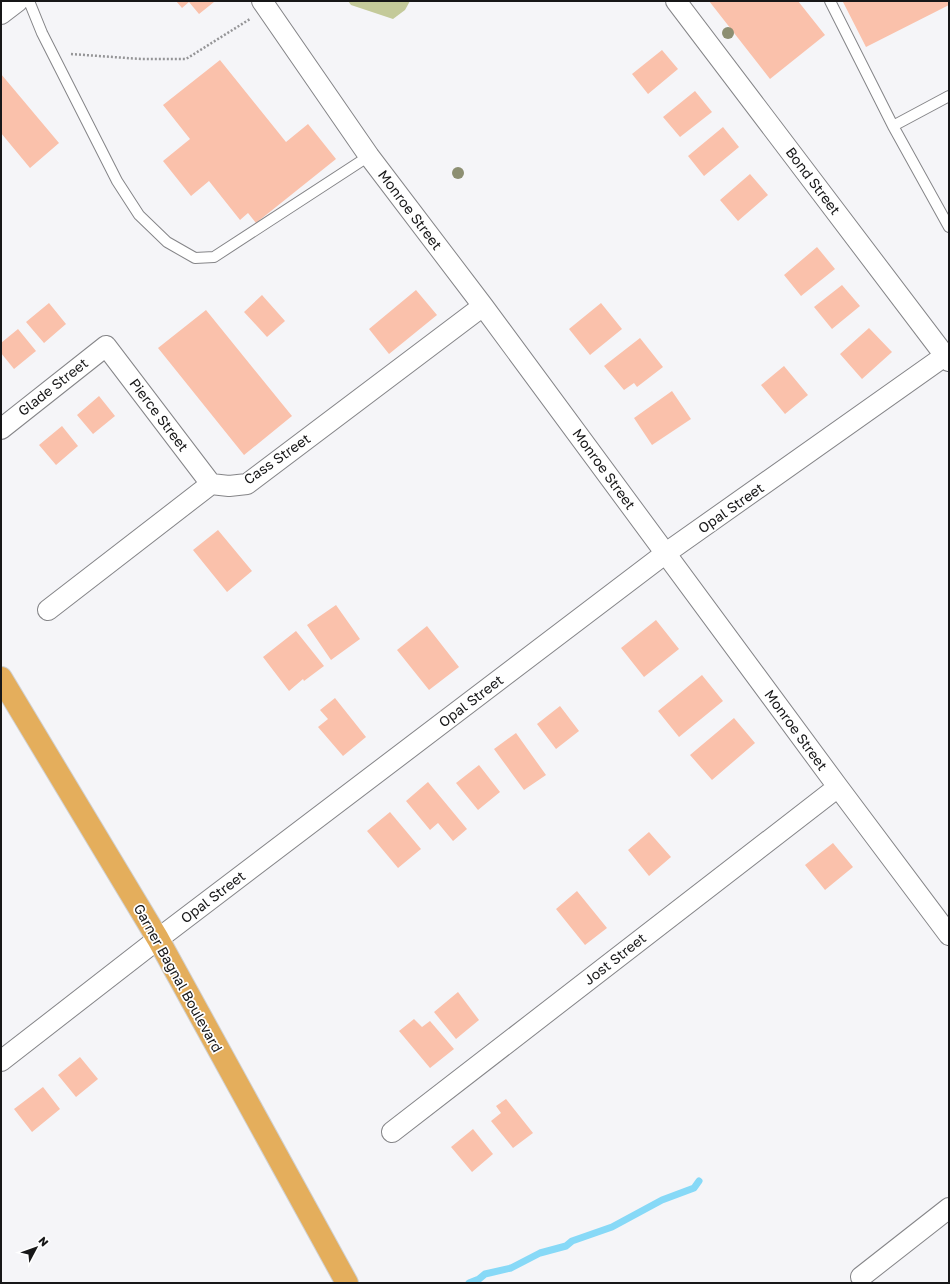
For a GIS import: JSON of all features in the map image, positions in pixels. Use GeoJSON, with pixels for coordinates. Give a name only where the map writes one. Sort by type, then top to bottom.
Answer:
{"type":"FeatureCollection","features":[{"type":"Feature","properties":{"kind":"highway","name":"Garner Bagnal Boulevard"},"geometry":{"type":"LineString","coordinates":[[1,678],[158,939],[347,1283]]}},
{"type":"Feature","properties":{"kind":"street"},"geometry":{"type":"LineString","coordinates":[[1,14],[18,1]]}},
{"type":"Feature","properties":{"kind":"street","name":"Bond Street"},"geometry":{"type":"LineString","coordinates":[[676,1],[948,356]]}},
{"type":"Feature","properties":{"kind":"street","name":"Monroe Street"},"geometry":{"type":"LineString","coordinates":[[265,4],[369,156],[483,306],[949,935]]}},
{"type":"Feature","properties":{"kind":"street","name":"Cass Street"},"geometry":{"type":"LineString","coordinates":[[212,484],[229,486],[247,484],[483,306]]}},
{"type":"Feature","properties":{"kind":"street","name":"Pierce Street"},"geometry":{"type":"LineString","coordinates":[[106,346],[212,484]]}},
{"type":"Feature","properties":{"kind":"street","name":"Glade Street"},"geometry":{"type":"LineString","coordinates":[[1,429],[106,346]]}},
{"type":"Feature","properties":{"kind":"street","name":"Opal Street"},"geometry":{"type":"LineString","coordinates":[[1,1061],[158,939],[666,554],[948,356]]}},
{"type":"Feature","properties":{"kind":"street"},"geometry":{"type":"LineString","coordinates":[[48,610],[212,484]]}},
{"type":"Feature","properties":{"kind":"street","name":"Jost Street"},"geometry":{"type":"LineString","coordinates":[[392,1132],[838,787]]}},
{"type":"Feature","properties":{"kind":"street"},"geometry":{"type":"LineString","coordinates":[[861,1276],[949,1208]]}},
{"type":"Feature","properties":{"kind":"lane"},"geometry":{"type":"LineString","coordinates":[[29,1],[51,51],[117,181],[139,215],[167,242],[195,258],[214,258],[369,156]]}},
{"type":"Feature","properties":{"kind":"lane"},"geometry":{"type":"LineString","coordinates":[[830,1],[893,126],[949,227]]}},
{"type":"Feature","properties":{"kind":"lane"},"geometry":{"type":"LineString","coordinates":[[893,126],[949,96]]}},
{"type":"Feature","properties":{"kind":"path"},"geometry":{"type":"LineString","coordinates":[[51,51],[79,56],[141,59],[186,59],[265,4]]}},
{"type":"Feature","properties":{"kind":"green space"},"geometry":{"type":"Polygon","coordinates":[[[348,1],[410,1],[405,10],[393,19],[351,5],[348,1]]]}},
{"type":"Feature","properties":{"kind":"building"},"geometry":{"type":"Polygon","coordinates":[[[176,1],[214,2],[199,14],[189,2],[182,8],[176,1]]]}},
{"type":"Feature","properties":{"kind":"building"},"geometry":{"type":"Polygon","coordinates":[[[709,1],[798,1],[825,35],[770,79],[709,1]]]}},
{"type":"Feature","properties":{"kind":"building"},"geometry":{"type":"Polygon","coordinates":[[[949,1],[949,5],[866,47],[843,2],[949,1]]]}},
{"type":"Feature","properties":{"kind":"building"},"geometry":{"type":"Polygon","coordinates":[[[662,50],[678,69],[648,94],[632,74],[662,50]]]}},
{"type":"Feature","properties":{"kind":"building"},"geometry":{"type":"Polygon","coordinates":[[[220,60],[286,142],[308,124],[336,159],[256,223],[248,213],[240,220],[209,181],[191,196],[163,161],[190,139],[163,105],[220,60]]]}},
{"type":"Feature","properties":{"kind":"building"},"geometry":{"type":"Polygon","coordinates":[[[1,74],[59,143],[30,168],[1,133],[1,74]]]}},
{"type":"Feature","properties":{"kind":"building"},"geometry":{"type":"Polygon","coordinates":[[[695,91],[712,112],[680,137],[663,117],[695,91]]]}},
{"type":"Feature","properties":{"kind":"building"},"geometry":{"type":"Polygon","coordinates":[[[723,127],[739,147],[704,176],[688,156],[723,127]]]}},
{"type":"Feature","properties":{"kind":"building"},"geometry":{"type":"Polygon","coordinates":[[[750,174],[768,195],[738,221],[720,200],[750,174]]]}},
{"type":"Feature","properties":{"kind":"building"},"geometry":{"type":"Polygon","coordinates":[[[817,247],[835,269],[801,296],[784,275],[817,247]]]}},
{"type":"Feature","properties":{"kind":"building"},"geometry":{"type":"Polygon","coordinates":[[[842,285],[860,306],[832,329],[814,307],[842,285]]]}},
{"type":"Feature","properties":{"kind":"building"},"geometry":{"type":"Polygon","coordinates":[[[416,290],[437,315],[389,354],[369,329],[416,290]]]}},
{"type":"Feature","properties":{"kind":"building"},"geometry":{"type":"Polygon","coordinates":[[[262,295],[285,321],[267,337],[244,312],[262,295]]]}},
{"type":"Feature","properties":{"kind":"building"},"geometry":{"type":"Polygon","coordinates":[[[49,303],[66,324],[44,343],[26,322],[49,303]]]}},
{"type":"Feature","properties":{"kind":"building"},"geometry":{"type":"Polygon","coordinates":[[[601,303],[622,329],[590,355],[569,329],[601,303]]]}},
{"type":"Feature","properties":{"kind":"building"},"geometry":{"type":"Polygon","coordinates":[[[206,310],[292,416],[244,455],[158,348],[206,310]]]}},
{"type":"Feature","properties":{"kind":"building"},"geometry":{"type":"Polygon","coordinates":[[[869,328],[892,352],[862,379],[840,354],[869,328]]]}},
{"type":"Feature","properties":{"kind":"building"},"geometry":{"type":"Polygon","coordinates":[[[18,329],[36,351],[14,369],[1,353],[1,343],[18,329]]]}},
{"type":"Feature","properties":{"kind":"building"},"geometry":{"type":"Polygon","coordinates":[[[640,338],[663,367],[637,387],[634,383],[624,390],[604,366],[640,338]]]}},
{"type":"Feature","properties":{"kind":"building"},"geometry":{"type":"Polygon","coordinates":[[[784,366],[808,395],[785,414],[761,385],[784,366]]]}},
{"type":"Feature","properties":{"kind":"building"},"geometry":{"type":"Polygon","coordinates":[[[672,391],[691,419],[652,445],[634,418],[672,391]]]}},
{"type":"Feature","properties":{"kind":"building"},"geometry":{"type":"Polygon","coordinates":[[[99,396],[115,416],[93,434],[77,415],[99,396]]]}},
{"type":"Feature","properties":{"kind":"building"},"geometry":{"type":"Polygon","coordinates":[[[62,426],[78,446],[56,465],[39,445],[62,426]]]}},
{"type":"Feature","properties":{"kind":"building"},"geometry":{"type":"Polygon","coordinates":[[[218,530],[252,571],[227,592],[193,550],[218,530]]]}},
{"type":"Feature","properties":{"kind":"building"},"geometry":{"type":"Polygon","coordinates":[[[336,605],[360,639],[331,660],[307,625],[336,605]]]}},
{"type":"Feature","properties":{"kind":"building"},"geometry":{"type":"Polygon","coordinates":[[[656,620],[679,649],[644,677],[621,648],[656,620]]]}},
{"type":"Feature","properties":{"kind":"building"},"geometry":{"type":"Polygon","coordinates":[[[427,626],[459,667],[429,690],[397,650],[427,626]]]}},
{"type":"Feature","properties":{"kind":"building"},"geometry":{"type":"Polygon","coordinates":[[[296,631],[324,666],[304,681],[303,679],[289,691],[263,657],[296,631]]]}},
{"type":"Feature","properties":{"kind":"building"},"geometry":{"type":"Polygon","coordinates":[[[702,675],[723,701],[679,737],[658,711],[702,675]]]}},
{"type":"Feature","properties":{"kind":"building"},"geometry":{"type":"Polygon","coordinates":[[[335,698],[366,737],[343,756],[318,727],[328,719],[320,710],[335,698]]]}},
{"type":"Feature","properties":{"kind":"building"},"geometry":{"type":"Polygon","coordinates":[[[560,706],[579,731],[556,749],[537,724],[560,706]]]}},
{"type":"Feature","properties":{"kind":"building"},"geometry":{"type":"Polygon","coordinates":[[[734,718],[755,743],[712,780],[690,755],[734,718]]]}},
{"type":"Feature","properties":{"kind":"building"},"geometry":{"type":"Polygon","coordinates":[[[516,733],[546,775],[524,790],[494,749],[516,733]]]}},
{"type":"Feature","properties":{"kind":"building"},"geometry":{"type":"Polygon","coordinates":[[[479,765],[500,792],[478,810],[456,783],[479,765]]]}},
{"type":"Feature","properties":{"kind":"building"},"geometry":{"type":"Polygon","coordinates":[[[428,782],[467,829],[453,841],[438,823],[430,830],[406,801],[428,782]]]}},
{"type":"Feature","properties":{"kind":"building"},"geometry":{"type":"Polygon","coordinates":[[[390,812],[421,849],[398,868],[367,831],[390,812]]]}},
{"type":"Feature","properties":{"kind":"building"},"geometry":{"type":"Polygon","coordinates":[[[649,832],[671,857],[649,876],[628,850],[649,832]]]}},
{"type":"Feature","properties":{"kind":"building"},"geometry":{"type":"Polygon","coordinates":[[[833,843],[853,867],[825,890],[805,865],[833,843]]]}},
{"type":"Feature","properties":{"kind":"building"},"geometry":{"type":"Polygon","coordinates":[[[577,891],[607,928],[585,945],[556,909],[577,891]]]}},
{"type":"Feature","properties":{"kind":"building"},"geometry":{"type":"Polygon","coordinates":[[[458,992],[479,1020],[456,1039],[434,1012],[458,992]]]}},
{"type":"Feature","properties":{"kind":"building"},"geometry":{"type":"Polygon","coordinates":[[[414,1019],[422,1027],[430,1021],[454,1049],[430,1068],[399,1031],[414,1019]]]}},
{"type":"Feature","properties":{"kind":"building"},"geometry":{"type":"Polygon","coordinates":[[[80,1057],[98,1079],[76,1097],[58,1075],[80,1057]]]}},
{"type":"Feature","properties":{"kind":"building"},"geometry":{"type":"Polygon","coordinates":[[[43,1087],[60,1109],[32,1132],[14,1109],[43,1087]]]}},
{"type":"Feature","properties":{"kind":"building"},"geometry":{"type":"Polygon","coordinates":[[[506,1099],[533,1133],[513,1148],[491,1121],[501,1113],[496,1106],[506,1099]]]}},
{"type":"Feature","properties":{"kind":"building"},"geometry":{"type":"Polygon","coordinates":[[[473,1129],[493,1154],[472,1172],[451,1147],[473,1129]]]}},
{"type":"Feature","properties":{"kind":"waterway"},"geometry":{"type":"LineString","coordinates":[[469,1283],[479,1279],[485,1274],[511,1268],[540,1253],[566,1246],[572,1241],[612,1227],[662,1200],[694,1188],[699,1181]]}}]}
